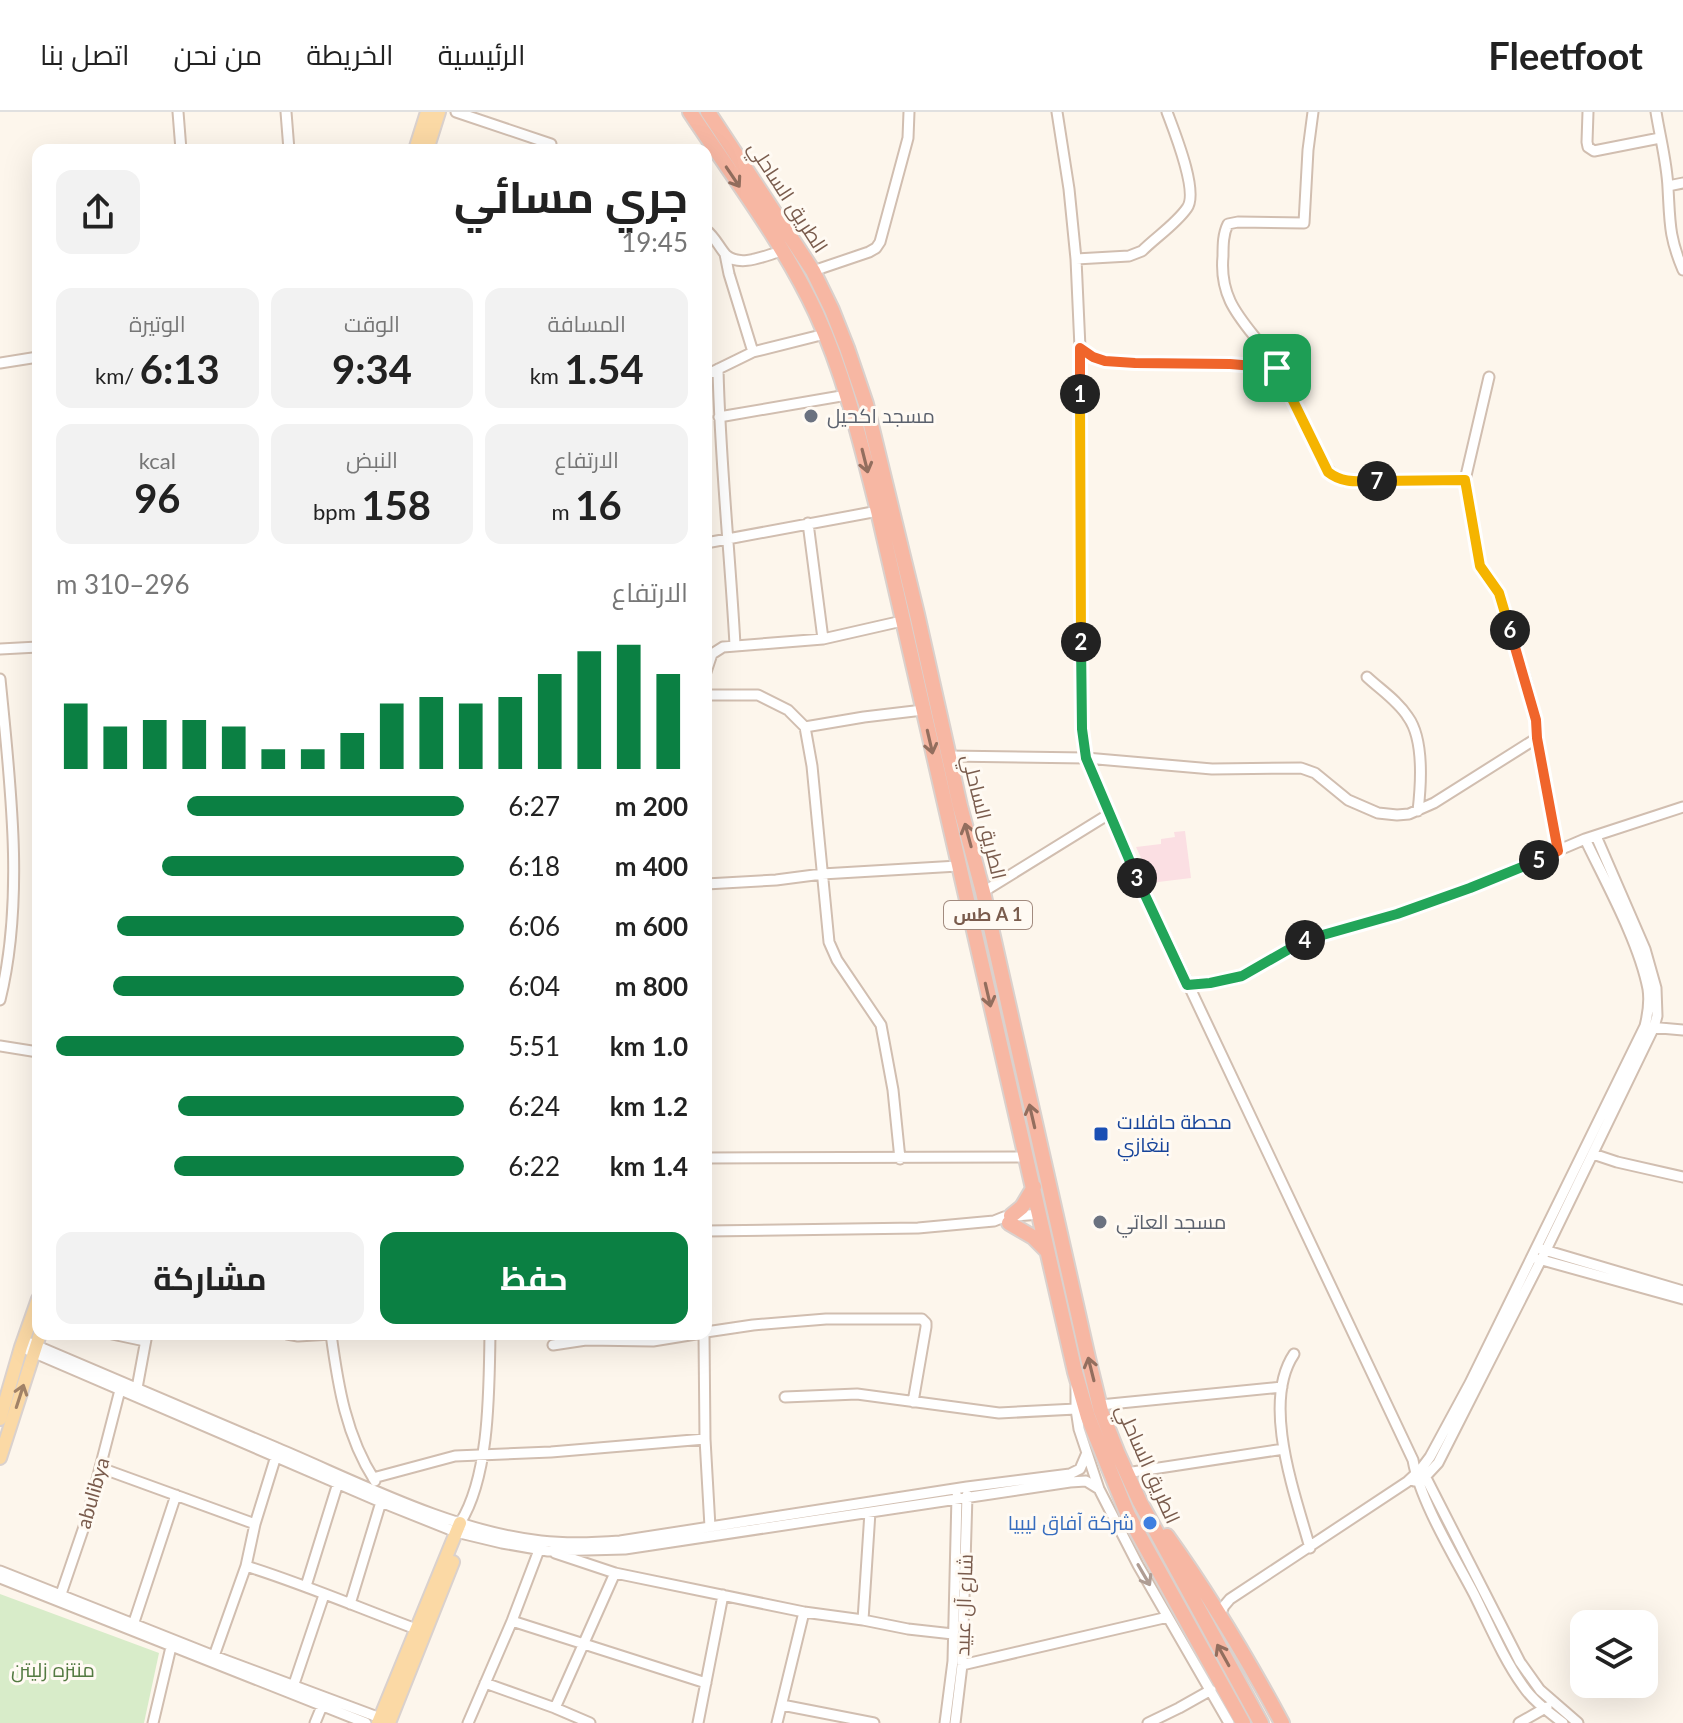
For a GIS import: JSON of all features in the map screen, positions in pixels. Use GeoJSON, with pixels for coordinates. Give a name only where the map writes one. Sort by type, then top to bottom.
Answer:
{"type":"FeatureCollection","features":[{"type":"Feature","properties":{"kind":"highway","name":"الطريق الساحلي"},"geometry":{"type":"LineString","coordinates":[[690,112],[711,144]]}},
{"type":"Feature","properties":{"kind":"highway","name":"الطريق الساحلي"},"geometry":{"type":"LineString","coordinates":[[708,112],[813,271],[847,348],[866,404],[917,614],[1100,1405],[1140,1502],[1261,1723]]}},
{"type":"Feature","properties":{"kind":"highway","name":"الطريق الساحلي"},"geometry":{"type":"LineString","coordinates":[[712,145],[782,251],[810,300],[847,395],[878,511],[1075,1372],[1088,1417],[1128,1515],[1243,1723]]}},
{"type":"Feature","properties":{"kind":"highway"},"geometry":{"type":"LineString","coordinates":[[1034,1187],[1022,1207],[1005,1220],[1033,1237],[1048,1252]]}},
{"type":"Feature","properties":{"kind":"highway"},"geometry":{"type":"LineString","coordinates":[[1140,1502],[1220,1615],[1282,1723]]}},
{"type":"Feature","properties":{"kind":"main road"},"geometry":{"type":"LineString","coordinates":[[417,144],[427,112]]}},
{"type":"Feature","properties":{"kind":"main road"},"geometry":{"type":"LineString","coordinates":[[429,144],[439,112]]}},
{"type":"Feature","properties":{"kind":"main road"},"geometry":{"type":"LineString","coordinates":[[0,1419],[31,1344]]}},
{"type":"Feature","properties":{"kind":"main road"},"geometry":{"type":"LineString","coordinates":[[0,1458],[31,1344]]}},
{"type":"Feature","properties":{"kind":"main road"},"geometry":{"type":"LineString","coordinates":[[386,1722],[416,1629],[463,1525]]}},
{"type":"Feature","properties":{"kind":"main road"},"geometry":{"type":"LineString","coordinates":[[386,1722],[463,1525]]}},
{"type":"Feature","properties":{"kind":"street"},"geometry":{"type":"LineString","coordinates":[[178,112],[181,144]]}},
{"type":"Feature","properties":{"kind":"street"},"geometry":{"type":"LineString","coordinates":[[286,112],[289,144]]}},
{"type":"Feature","properties":{"kind":"street"},"geometry":{"type":"LineString","coordinates":[[456,112],[551,144]]}},
{"type":"Feature","properties":{"kind":"street"},"geometry":{"type":"LineString","coordinates":[[813,271],[869,252],[880,242],[908,138],[909,112]]}},
{"type":"Feature","properties":{"kind":"street"},"geometry":{"type":"LineString","coordinates":[[1057,112],[1076,259],[1080,348],[1082,729],[1086,758],[1187,985],[1420,1475],[1520,1662],[1563,1723]]}},
{"type":"Feature","properties":{"kind":"street"},"geometry":{"type":"LineString","coordinates":[[1076,259],[1129,256],[1142,251],[1186,211],[1191,202],[1186,166],[1167,112]]}},
{"type":"Feature","properties":{"kind":"street"},"geometry":{"type":"LineString","coordinates":[[1313,112],[1308,150],[1306,221],[1298,224],[1228,224],[1221,274],[1224,286],[1240,320],[1277,368],[1324,465],[1336,478],[1345,481],[1465,480]]}},
{"type":"Feature","properties":{"kind":"street"},"geometry":{"type":"LineString","coordinates":[[1588,112],[1587,142],[1594,151],[1660,138]]}},
{"type":"Feature","properties":{"kind":"street"},"geometry":{"type":"LineString","coordinates":[[1656,112],[1668,186],[1668,218],[1674,248],[1683,270]]}},
{"type":"Feature","properties":{"kind":"street"},"geometry":{"type":"LineString","coordinates":[[1668,186],[1683,183]]}},
{"type":"Feature","properties":{"kind":"street"},"geometry":{"type":"LineString","coordinates":[[712,235],[725,254],[742,261],[782,251]]}},
{"type":"Feature","properties":{"kind":"street"},"geometry":{"type":"LineString","coordinates":[[725,254],[753,352]]}},
{"type":"Feature","properties":{"kind":"street"},"geometry":{"type":"LineString","coordinates":[[712,372],[753,352],[825,334]]}},
{"type":"Feature","properties":{"kind":"street"},"geometry":{"type":"LineString","coordinates":[[1080,348],[1105,361],[1277,368]]}},
{"type":"Feature","properties":{"kind":"street"},"geometry":{"type":"LineString","coordinates":[[0,363],[32,358]]}},
{"type":"Feature","properties":{"kind":"street"},"geometry":{"type":"LineString","coordinates":[[718,369],[722,473],[735,645]]}},
{"type":"Feature","properties":{"kind":"street"},"geometry":{"type":"LineString","coordinates":[[1489,377],[1465,480],[1480,566],[1499,593],[1536,720],[1558,851]]}},
{"type":"Feature","properties":{"kind":"street"},"geometry":{"type":"LineString","coordinates":[[719,417],[847,395]]}},
{"type":"Feature","properties":{"kind":"street"},"geometry":{"type":"LineString","coordinates":[[712,542],[878,511]]}},
{"type":"Feature","properties":{"kind":"street"},"geometry":{"type":"LineString","coordinates":[[808,523],[823,639]]}},
{"type":"Feature","properties":{"kind":"street"},"geometry":{"type":"LineString","coordinates":[[712,654],[735,645],[823,639],[902,621]]}},
{"type":"Feature","properties":{"kind":"street"},"geometry":{"type":"LineString","coordinates":[[0,649],[32,647]]}},
{"type":"Feature","properties":{"kind":"street"},"geometry":{"type":"LineString","coordinates":[[1367,677],[1397,703],[1414,727],[1421,784],[1418,811]]}},
{"type":"Feature","properties":{"kind":"street"},"geometry":{"type":"LineString","coordinates":[[0,679],[14,891],[0,1000]]}},
{"type":"Feature","properties":{"kind":"street"},"geometry":{"type":"LineString","coordinates":[[712,695],[758,695],[788,710],[805,727],[812,766],[829,942],[837,960],[881,1025],[893,1090],[900,1159]]}},
{"type":"Feature","properties":{"kind":"street"},"geometry":{"type":"LineString","coordinates":[[805,727],[923,710]]}},
{"type":"Feature","properties":{"kind":"street"},"geometry":{"type":"LineString","coordinates":[[948,756],[1086,758],[1212,769],[1301,768],[1315,773],[1348,800],[1378,813],[1397,815],[1418,811],[1434,803],[1537,738]]}},
{"type":"Feature","properties":{"kind":"street"},"geometry":{"type":"LineString","coordinates":[[1187,985],[1242,976],[1308,938],[1397,914],[1458,893],[1590,838],[1683,807]]}},
{"type":"Feature","properties":{"kind":"street"},"geometry":{"type":"LineString","coordinates":[[983,892],[1109,814]]}},
{"type":"Feature","properties":{"kind":"street"},"geometry":{"type":"LineString","coordinates":[[1539,1253],[1593,1154],[1650,1027],[1648,988],[1636,950],[1590,838]]}},
{"type":"Feature","properties":{"kind":"street"},"geometry":{"type":"LineString","coordinates":[[712,884],[958,866]]}},
{"type":"Feature","properties":{"kind":"street"},"geometry":{"type":"LineString","coordinates":[[1650,1027],[1683,1030]]}},
{"type":"Feature","properties":{"kind":"street"},"geometry":{"type":"LineString","coordinates":[[1220,1615],[1230,1599],[1420,1475],[1474,1385],[1650,1027]]}},
{"type":"Feature","properties":{"kind":"street"},"geometry":{"type":"LineString","coordinates":[[0,1046],[32,1051]]}},
{"type":"Feature","properties":{"kind":"street"},"geometry":{"type":"LineString","coordinates":[[1593,1154],[1683,1177]]}},
{"type":"Feature","properties":{"kind":"street"},"geometry":{"type":"LineString","coordinates":[[712,1158],[1027,1157]]}},
{"type":"Feature","properties":{"kind":"street"},"geometry":{"type":"LineString","coordinates":[[712,1231],[918,1228],[1041,1218]]}},
{"type":"Feature","properties":{"kind":"street"},"geometry":{"type":"LineString","coordinates":[[1539,1253],[1683,1291]]}},
{"type":"Feature","properties":{"kind":"street"},"geometry":{"type":"LineString","coordinates":[[1539,1253],[1683,1299]]}},
{"type":"Feature","properties":{"kind":"street"},"geometry":{"type":"LineString","coordinates":[[712,1332],[826,1319],[922,1319],[926,1327],[913,1402]]}},
{"type":"Feature","properties":{"kind":"street"},"geometry":{"type":"LineString","coordinates":[[137,1388],[146,1340]]}},
{"type":"Feature","properties":{"kind":"street"},"geometry":{"type":"LineString","coordinates":[[332,1340],[347,1423],[382,1498],[350,1604]]}},
{"type":"Feature","properties":{"kind":"street"},"geometry":{"type":"LineString","coordinates":[[463,1525],[483,1454],[490,1340]]}},
{"type":"Feature","properties":{"kind":"street"},"geometry":{"type":"LineString","coordinates":[[553,1345],[586,1340],[659,1340]]}},
{"type":"Feature","properties":{"kind":"street"},"geometry":{"type":"LineString","coordinates":[[705,1340],[705,1439],[710,1527]]}},
{"type":"Feature","properties":{"kind":"street"},"geometry":{"type":"LineString","coordinates":[[31,1344],[382,1498]]}},
{"type":"Feature","properties":{"kind":"street"},"geometry":{"type":"LineString","coordinates":[[31,1344],[120,1390],[338,1483],[582,1564],[804,1612],[953,1634]]}},
{"type":"Feature","properties":{"kind":"street"},"geometry":{"type":"LineString","coordinates":[[1294,1354],[1287,1365],[1282,1387],[1281,1434],[1310,1548]]}},
{"type":"Feature","properties":{"kind":"street"},"geometry":{"type":"LineString","coordinates":[[1075,1372],[1079,1429],[1099,1489],[1229,1723]]}},
{"type":"Feature","properties":{"kind":"street"},"geometry":{"type":"LineString","coordinates":[[1100,1405],[1282,1387]]}},
{"type":"Feature","properties":{"kind":"street","name":"abulibya"},"geometry":{"type":"LineString","coordinates":[[61,1594],[87,1518],[120,1390]]}},
{"type":"Feature","properties":{"kind":"street"},"geometry":{"type":"LineString","coordinates":[[785,1397],[857,1394],[999,1413],[1076,1409]]}},
{"type":"Feature","properties":{"kind":"street"},"geometry":{"type":"LineString","coordinates":[[373,1478],[442,1459],[483,1454],[551,1452],[705,1439]]}},
{"type":"Feature","properties":{"kind":"street"},"geometry":{"type":"LineString","coordinates":[[1126,1473],[1284,1449]]}},
{"type":"Feature","properties":{"kind":"street"},"geometry":{"type":"LineString","coordinates":[[543,1550],[577,1552],[625,1549],[870,1512],[1070,1474],[1080,1469],[1086,1455]]}},
{"type":"Feature","properties":{"kind":"street"},"geometry":{"type":"LineString","coordinates":[[214,1656],[246,1566],[276,1456]]}},
{"type":"Feature","properties":{"kind":"street"},"geometry":{"type":"LineString","coordinates":[[101,1468],[255,1524]]}},
{"type":"Feature","properties":{"kind":"street"},"geometry":{"type":"LineString","coordinates":[[463,1525],[541,1541],[594,1543],[962,1494],[1078,1482],[1090,1482],[1099,1489]]}},
{"type":"Feature","properties":{"kind":"street"},"geometry":{"type":"LineString","coordinates":[[306,1586],[338,1483]]}},
{"type":"Feature","properties":{"kind":"street","name":"شارع آل عبيد"},"geometry":{"type":"LineString","coordinates":[[945,1723],[953,1661],[962,1494]]}},
{"type":"Feature","properties":{"kind":"street","name":"شارع آل عبيد"},"geometry":{"type":"LineString","coordinates":[[955,1723],[962,1665],[962,1494]]}},
{"type":"Feature","properties":{"kind":"street"},"geometry":{"type":"LineString","coordinates":[[134,1622],[176,1495]]}},
{"type":"Feature","properties":{"kind":"street"},"geometry":{"type":"LineString","coordinates":[[863,1620],[870,1512]]}},
{"type":"Feature","properties":{"kind":"street"},"geometry":{"type":"LineString","coordinates":[[468,1723],[543,1550]]}},
{"type":"Feature","properties":{"kind":"street"},"geometry":{"type":"LineString","coordinates":[[246,1566],[416,1629]]}},
{"type":"Feature","properties":{"kind":"street"},"geometry":{"type":"LineString","coordinates":[[0,1571],[386,1722]]}},
{"type":"Feature","properties":{"kind":"street"},"geometry":{"type":"LineString","coordinates":[[555,1708],[615,1573]]}},
{"type":"Feature","properties":{"kind":"street"},"geometry":{"type":"LineString","coordinates":[[0,1578],[366,1723]]}},
{"type":"Feature","properties":{"kind":"street"},"geometry":{"type":"LineString","coordinates":[[294,1684],[324,1595]]}},
{"type":"Feature","properties":{"kind":"street"},"geometry":{"type":"LineString","coordinates":[[698,1723],[723,1595]]}},
{"type":"Feature","properties":{"kind":"street"},"geometry":{"type":"LineString","coordinates":[[777,1723],[804,1612]]}},
{"type":"Feature","properties":{"kind":"street"},"geometry":{"type":"LineString","coordinates":[[962,1665],[1168,1617]]}},
{"type":"Feature","properties":{"kind":"street"},"geometry":{"type":"LineString","coordinates":[[512,1621],[706,1683]]}},
{"type":"Feature","properties":{"kind":"street"},"geometry":{"type":"LineString","coordinates":[[153,1723],[171,1647]]}},
{"type":"Feature","properties":{"kind":"street"},"geometry":{"type":"LineString","coordinates":[[485,1683],[590,1723]]}},
{"type":"Feature","properties":{"kind":"street"},"geometry":{"type":"LineString","coordinates":[[1148,1723],[1212,1692]]}},
{"type":"Feature","properties":{"kind":"street"},"geometry":{"type":"LineString","coordinates":[[1160,1723],[1212,1692]]}},
{"type":"Feature","properties":{"kind":"street"},"geometry":{"type":"LineString","coordinates":[[782,1705],[874,1723]]}},
{"type":"Feature","properties":{"kind":"street"},"geometry":{"type":"LineString","coordinates":[[315,1723],[322,1706]]}},
{"type":"Feature","properties":{"kind":"street"},"geometry":{"type":"LineString","coordinates":[[1519,1723],[1549,1706]]}},
{"type":"Feature","properties":{"kind":"street"},"geometry":{"type":"LineString","coordinates":[[1549,1706],[1578,1723]]}},
{"type":"Feature","properties":{"kind":"shaded area"},"geometry":{"type":"Polygon","coordinates":[[[1185,831],[1191,878],[1158,882],[1151,879],[1136,847],[1161,844],[1161,839],[1175,837],[1174,832],[1185,831]]]}},
{"type":"Feature","properties":{"kind":"green space","name":"منتزه زليتن"},"geometry":{"type":"Polygon","coordinates":[[[0,1594],[159,1653],[144,1723],[0,1723],[0,1594]]]}},
{"type":"Feature","properties":{"kind":"place","name":"مسجد اكحيل"},"geometry":{"type":"Point","coordinates":[811,416]}},
{"type":"Feature","properties":{"kind":"place","name":"محطة حافلات بنغازي"},"geometry":{"type":"Point","coordinates":[1101,1134]}},
{"type":"Feature","properties":{"kind":"place","name":"مسجد العاتي"},"geometry":{"type":"Point","coordinates":[1100,1222]}},
{"type":"Feature","properties":{"kind":"place","name":"شركة آفاق ليبيا"},"geometry":{"type":"Point","coordinates":[1150,1523]}},
{"type":"Feature","properties":{"kind":"route"},"geometry":{"type":"LineString","coordinates":[[1080,348],[1105,361],[1277,368],[1324,465],[1336,478],[1345,481],[1465,480],[1480,566],[1499,593],[1536,720],[1558,851],[1513,872],[1435,901],[1308,938],[1242,976],[1187,985],[1129,859],[1086,758],[1083,744],[1080,348]]}}]}
